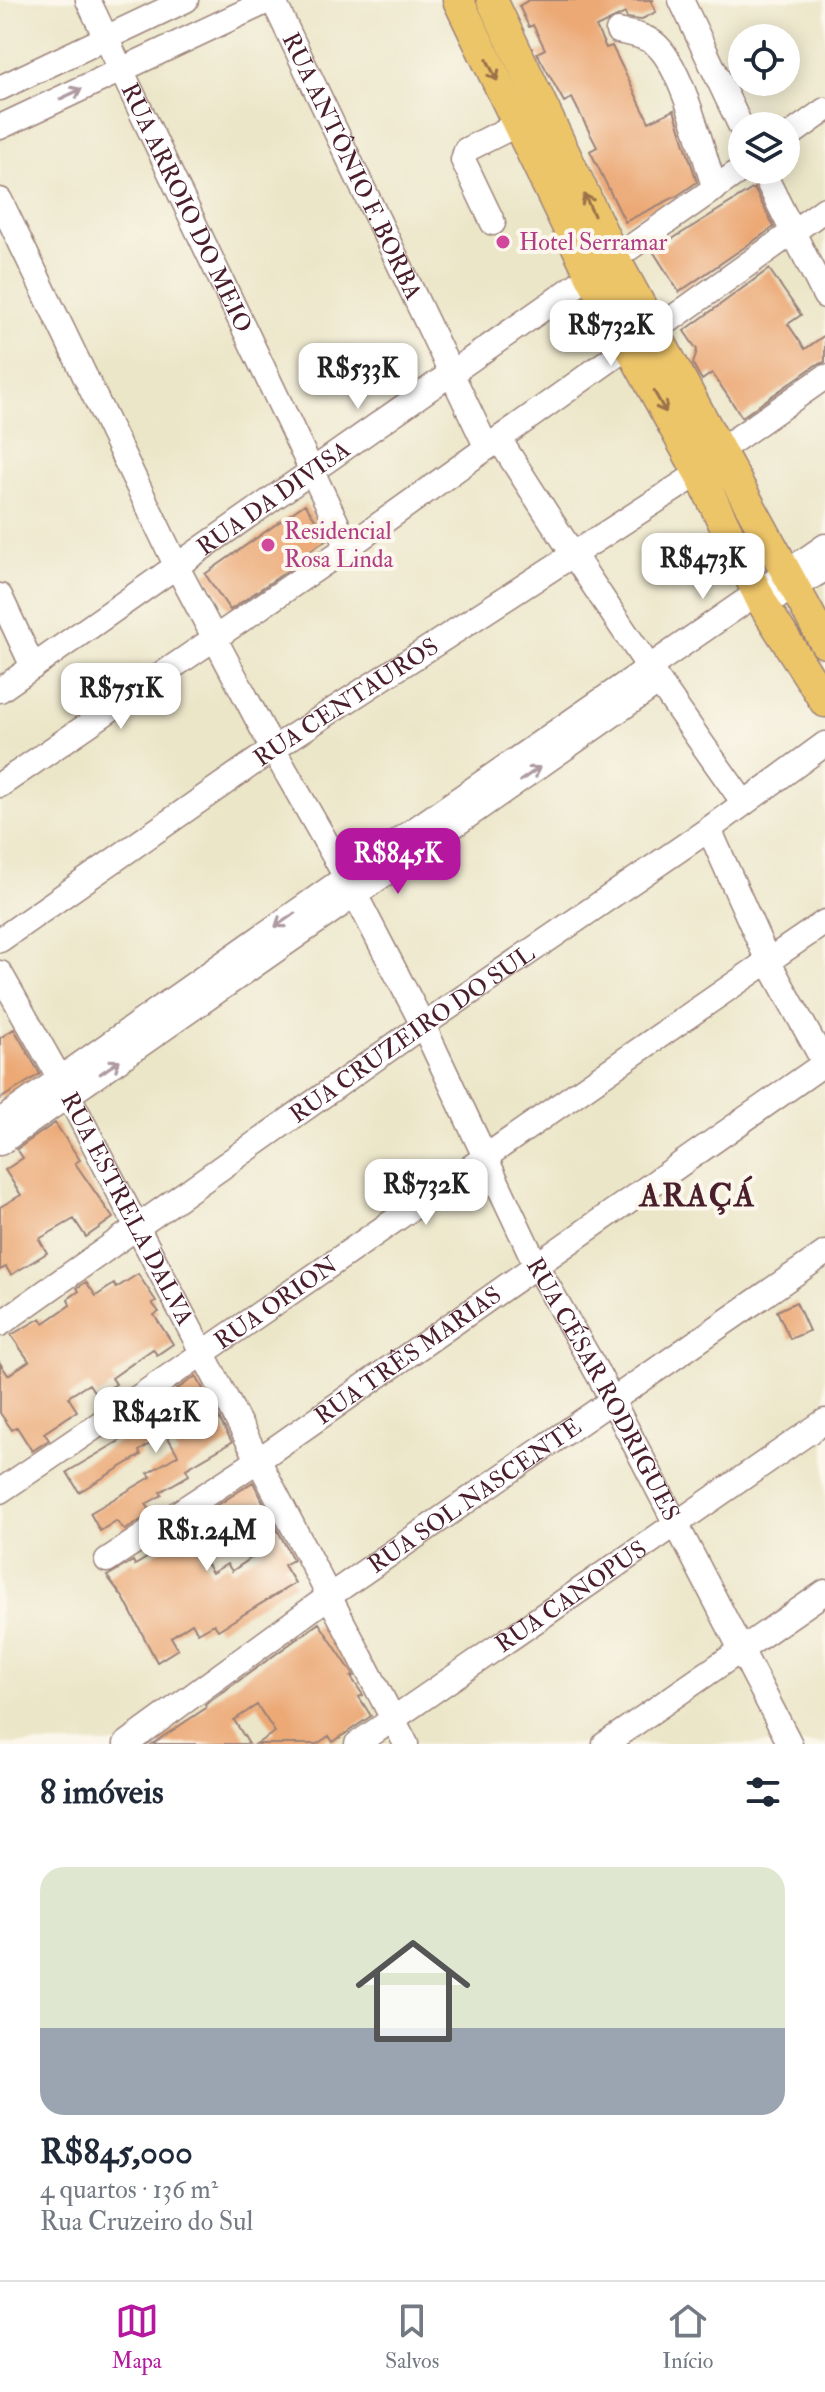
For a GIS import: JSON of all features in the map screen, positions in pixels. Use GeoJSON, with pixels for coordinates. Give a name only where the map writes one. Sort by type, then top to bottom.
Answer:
{"type":"FeatureCollection","features":[{"type":"Feature","properties":{"kind":"main road"},"geometry":{"type":"LineString","coordinates":[[458,0],[518,124],[603,267],[709,462],[791,580],[825,643]]}},
{"type":"Feature","properties":{"kind":"main road"},"geometry":{"type":"LineString","coordinates":[[492,0],[603,267]]}},
{"type":"Feature","properties":{"kind":"main road"},"geometry":{"type":"LineString","coordinates":[[709,462],[760,598],[825,702]]}},
{"type":"Feature","properties":{"kind":"street","name":"RUA ARROIO DO MEIO"},"geometry":{"type":"LineString","coordinates":[[88,0],[348,547]]}},
{"type":"Feature","properties":{"kind":"street"},"geometry":{"type":"LineString","coordinates":[[0,88],[186,0]]}},
{"type":"Feature","properties":{"kind":"street"},"geometry":{"type":"LineString","coordinates":[[0,127],[271,0]]}},
{"type":"Feature","properties":{"kind":"street","name":"RUA ANTÔNIO F. BORBA"},"geometry":{"type":"LineString","coordinates":[[271,0],[451,375],[493,444],[744,803]]}},
{"type":"Feature","properties":{"kind":"street"},"geometry":{"type":"LineString","coordinates":[[681,0],[734,112]]}},
{"type":"Feature","properties":{"kind":"street"},"geometry":{"type":"LineString","coordinates":[[618,31],[641,35],[657,45],[676,73],[715,189]]}},
{"type":"Feature","properties":{"kind":"street"},"geometry":{"type":"LineString","coordinates":[[800,128],[825,110]]}},
{"type":"Feature","properties":{"kind":"street"},"geometry":{"type":"LineString","coordinates":[[493,223],[463,154],[518,124]]}},
{"type":"Feature","properties":{"kind":"street","name":"RUA DA DIVISA"},"geometry":{"type":"LineString","coordinates":[[0,690],[728,179]]}},
{"type":"Feature","properties":{"kind":"street"},"geometry":{"type":"LineString","coordinates":[[769,184],[825,296]]}},
{"type":"Feature","properties":{"kind":"street","name":"RUA CÉSAR RODRIGUES"},"geometry":{"type":"LineString","coordinates":[[0,200],[177,567],[423,1025],[537,1267],[611,1399],[790,1744]]}},
{"type":"Feature","properties":{"kind":"street"},"geometry":{"type":"LineString","coordinates":[[0,785],[348,547],[825,209]]}},
{"type":"Feature","properties":{"kind":"street","name":"RUA CENTAUROS"},"geometry":{"type":"LineString","coordinates":[[0,940],[273,749],[573,556],[825,377]]}},
{"type":"Feature","properties":{"kind":"street"},"geometry":{"type":"LineString","coordinates":[[791,580],[825,546]]}},
{"type":"Feature","properties":{"kind":"street"},"geometry":{"type":"LineString","coordinates":[[0,1143],[65,1088],[654,676],[760,598],[791,580],[825,569]]}},
{"type":"Feature","properties":{"kind":"street"},"geometry":{"type":"LineString","coordinates":[[0,596],[33,667]]}},
{"type":"Feature","properties":{"kind":"street","name":"RUA CRUZEIRO DO SUL"},"geometry":{"type":"LineString","coordinates":[[0,1324],[423,1025],[709,829],[825,744]]}},
{"type":"Feature","properties":{"kind":"street"},"geometry":{"type":"LineString","coordinates":[[709,829],[768,961],[825,1063]]}},
{"type":"Feature","properties":{"kind":"street","name":"RUA ORION"},"geometry":{"type":"LineString","coordinates":[[0,1491],[202,1356],[483,1157],[825,922]]}},
{"type":"Feature","properties":{"kind":"street","name":"RUA ESTRELA DALVA"},"geometry":{"type":"LineString","coordinates":[[0,973],[65,1088],[406,1744]]}},
{"type":"Feature","properties":{"kind":"street","name":"RUA TRÊS MARIAS"},"geometry":{"type":"LineString","coordinates":[[107,1560],[257,1461],[825,1063]]}},
{"type":"Feature","properties":{"kind":"street"},"geometry":{"type":"LineString","coordinates":[[0,1121],[65,1088]]}},
{"type":"Feature","properties":{"kind":"street","name":"RUA SOL NASCENTE"},"geometry":{"type":"LineString","coordinates":[[126,1744],[328,1597],[825,1253]]}},
{"type":"Feature","properties":{"kind":"street","name":"RUA CANOPUS"},"geometry":{"type":"LineString","coordinates":[[357,1744],[825,1421]]}},
{"type":"Feature","properties":{"kind":"street"},"geometry":{"type":"LineString","coordinates":[[605,1744],[825,1592]]}},
{"type":"Feature","properties":{"kind":"building"},"geometry":{"type":"Polygon","coordinates":[[[529,0],[654,0],[651,1],[656,12],[640,20],[627,18],[625,13],[596,27],[606,48],[612,46],[649,122],[674,110],[697,182],[677,196],[625,222],[590,151],[597,147],[572,98],[564,102],[537,53],[545,49],[519,6],[529,0]]]}},
{"type":"Feature","properties":{"kind":"building"},"geometry":{"type":"Polygon","coordinates":[[[754,188],[774,227],[679,292],[653,251],[754,188]]]}},
{"type":"Feature","properties":{"kind":"building"},"geometry":{"type":"Polygon","coordinates":[[[769,269],[801,315],[788,324],[805,349],[825,335],[825,362],[816,365],[742,417],[712,373],[702,380],[693,364],[697,350],[684,331],[769,269]]]}},
{"type":"Feature","properties":{"kind":"building","name":"Residencial Rosa Linda"},"geometry":{"type":"Polygon","coordinates":[[[305,504],[328,539],[305,554],[309,556],[230,610],[205,574],[305,504]]]}},
{"type":"Feature","properties":{"kind":"building"},"geometry":{"type":"Polygon","coordinates":[[[14,1029],[40,1074],[0,1099],[0,1038],[14,1029]]]}},
{"type":"Feature","properties":{"kind":"building"},"geometry":{"type":"Polygon","coordinates":[[[55,1123],[80,1160],[75,1163],[113,1218],[86,1237],[74,1219],[39,1239],[47,1253],[11,1275],[6,1267],[0,1270],[0,1207],[21,1195],[5,1170],[23,1158],[17,1149],[55,1123]]]}},
{"type":"Feature","properties":{"kind":"building"},"geometry":{"type":"Polygon","coordinates":[[[138,1274],[156,1301],[152,1303],[159,1312],[154,1315],[173,1344],[157,1355],[153,1349],[112,1378],[116,1384],[97,1396],[89,1384],[68,1397],[77,1411],[44,1433],[49,1440],[32,1451],[17,1427],[12,1430],[0,1413],[0,1363],[8,1375],[29,1361],[11,1335],[41,1318],[44,1323],[70,1305],[68,1299],[86,1282],[96,1296],[138,1274]]]}},
{"type":"Feature","properties":{"kind":"building"},"geometry":{"type":"Polygon","coordinates":[[[796,1302],[809,1331],[790,1339],[777,1311],[796,1302]]]}},
{"type":"Feature","properties":{"kind":"building"},"geometry":{"type":"Polygon","coordinates":[[[196,1376],[232,1442],[186,1469],[189,1475],[146,1504],[152,1513],[125,1530],[116,1521],[100,1531],[90,1513],[151,1477],[148,1473],[178,1455],[166,1434],[139,1451],[141,1455],[79,1492],[67,1472],[158,1418],[156,1415],[181,1400],[176,1390],[196,1376]]]}},
{"type":"Feature","properties":{"kind":"building"},"geometry":{"type":"Polygon","coordinates":[[[253,1482],[293,1560],[284,1565],[295,1583],[218,1630],[214,1624],[198,1633],[192,1623],[171,1637],[178,1649],[157,1662],[124,1599],[107,1576],[133,1561],[135,1565],[188,1533],[184,1527],[253,1482]],[[245,1520],[199,1552],[212,1573],[227,1564],[232,1571],[263,1550],[245,1520]]]}},
{"type":"Feature","properties":{"kind":"building"},"geometry":{"type":"Polygon","coordinates":[[[319,1623],[354,1676],[351,1677],[363,1695],[359,1697],[371,1716],[333,1742],[329,1736],[317,1744],[256,1744],[275,1732],[257,1705],[234,1720],[249,1744],[152,1744],[206,1708],[205,1705],[319,1623]]]}},
{"type":"Feature","properties":{"kind":"place","name":"Hotel Serramar"},"geometry":{"type":"Point","coordinates":[503,242]}},
{"type":"Feature","properties":{"kind":"place","name":"Residencial Rosa Linda"},"geometry":{"type":"Point","coordinates":[268,545]}},
{"type":"Feature","properties":{"kind":"district","name":"ARAÇÁ"},"geometry":{"type":"Point","coordinates":[698,1195]}}]}
